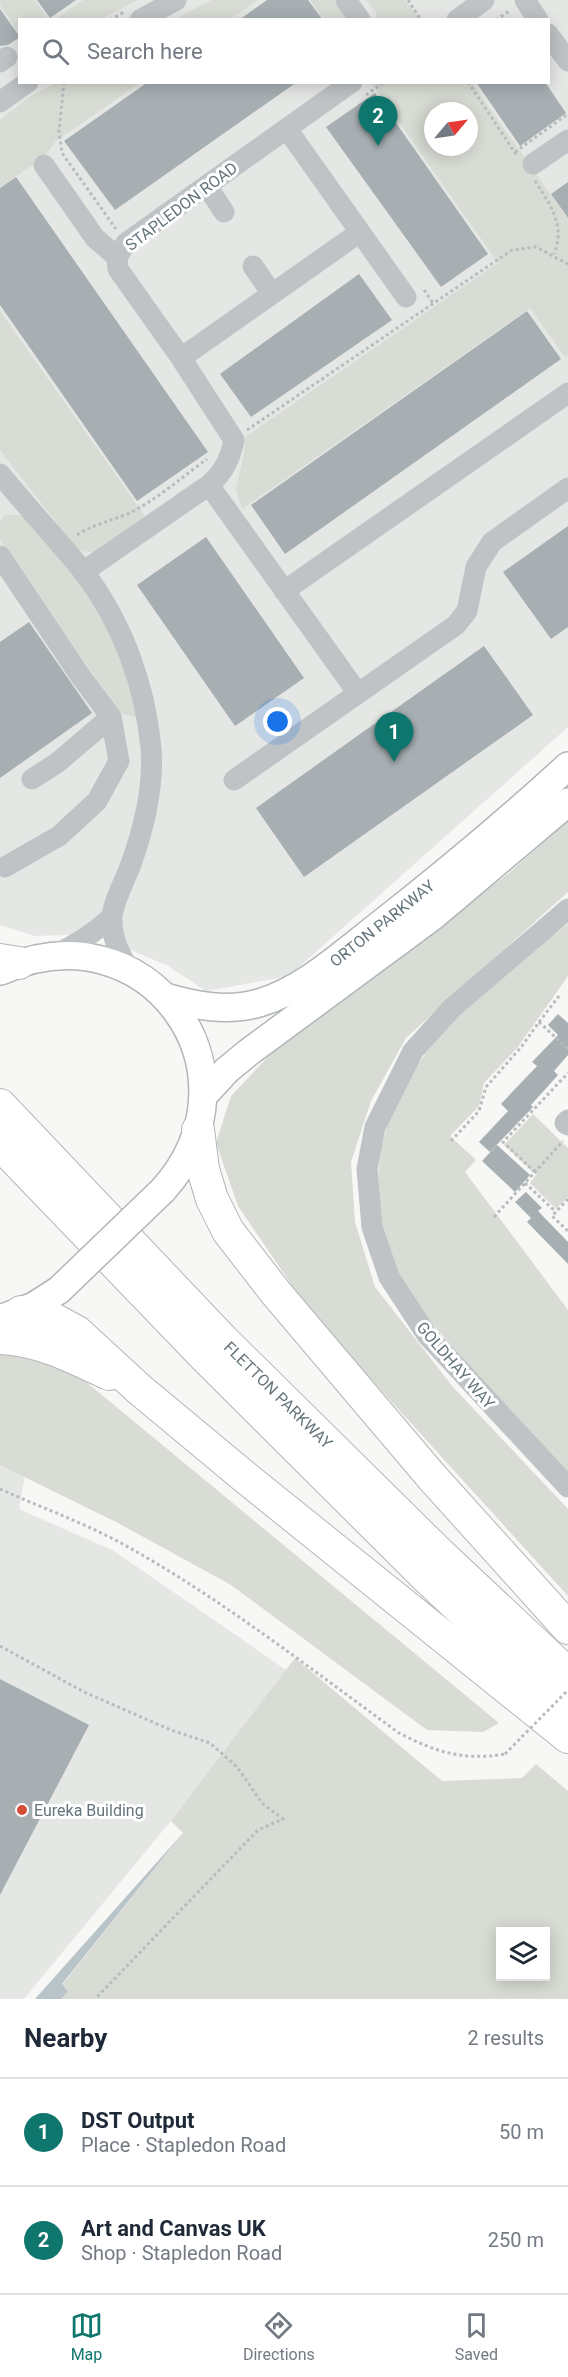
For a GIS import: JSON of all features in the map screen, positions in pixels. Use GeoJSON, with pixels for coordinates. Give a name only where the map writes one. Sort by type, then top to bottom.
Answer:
{"type":"FeatureCollection","features":[{"type":"Feature","properties":{"kind":"highway","name":"FLETTON PARKWAY"},"geometry":{"type":"LineString","coordinates":[[0,1105],[223,1340],[440,1554],[568,1674]]}},
{"type":"Feature","properties":{"kind":"highway"},"geometry":{"type":"LineString","coordinates":[[198,1130],[203,1169],[209,1189],[228,1231],[276,1293],[431,1476],[568,1628]]}},
{"type":"Feature","properties":{"kind":"highway","name":"FLETTON PARKWAY"},"geometry":{"type":"LineString","coordinates":[[0,1144],[239,1391],[422,1573],[568,1710]]}},
{"type":"Feature","properties":{"kind":"highway"},"geometry":{"type":"LineString","coordinates":[[10,1316],[39,1315],[55,1320],[77,1332],[139,1389],[568,1737]]}},
{"type":"Feature","properties":{"kind":"highway"},"geometry":{"type":"LineString","coordinates":[[0,1338],[31,1341],[55,1348],[139,1389]]}},
{"type":"Feature","properties":{"kind":"main road","name":"ORTON PARKWAY"},"geometry":{"type":"LineString","coordinates":[[165,997],[195,1006],[222,1008],[257,1004],[280,995],[336,960],[414,898],[568,766]]}},
{"type":"Feature","properties":{"kind":"main road","name":"ORTON PARKWAY"},"geometry":{"type":"LineString","coordinates":[[203,1096],[227,1070],[249,1052],[350,980],[432,917],[568,802]]}},
{"type":"Feature","properties":{"kind":"main road"},"geometry":{"type":"LineString","coordinates":[[6,965],[54,955],[94,957],[130,971],[149,982],[179,1014],[198,1053],[203,1096],[198,1130],[184,1162],[163,1190],[59,1290],[10,1316]]}},
{"type":"Feature","properties":{"kind":"street"},"geometry":{"type":"LineString","coordinates":[[144,18],[176,0]]}},
{"type":"Feature","properties":{"kind":"street"},"geometry":{"type":"LineString","coordinates":[[346,0],[359,18]]}},
{"type":"Feature","properties":{"kind":"street"},"geometry":{"type":"LineString","coordinates":[[459,18],[484,0]]}},
{"type":"Feature","properties":{"kind":"street"},"geometry":{"type":"LineString","coordinates":[[525,0],[537,18]]}},
{"type":"Feature","properties":{"kind":"street"},"geometry":{"type":"LineString","coordinates":[[550,35],[568,61]]}},
{"type":"Feature","properties":{"kind":"street"},"geometry":{"type":"LineString","coordinates":[[0,102],[25,84]]}},
{"type":"Feature","properties":{"kind":"street","name":"STAPLEDON ROAD"},"geometry":{"type":"LineString","coordinates":[[234,440],[181,358],[117,269],[121,250],[349,84]]}},
{"type":"Feature","properties":{"kind":"street"},"geometry":{"type":"LineString","coordinates":[[287,129],[406,297]]}},
{"type":"Feature","properties":{"kind":"street"},"geometry":{"type":"LineString","coordinates":[[533,164],[568,140]]}},
{"type":"Feature","properties":{"kind":"street"},"geometry":{"type":"LineString","coordinates":[[44,165],[95,238],[121,250]]}},
{"type":"Feature","properties":{"kind":"street"},"geometry":{"type":"LineString","coordinates":[[207,186],[224,212]]}},
{"type":"Feature","properties":{"kind":"street"},"geometry":{"type":"LineString","coordinates":[[181,358],[360,232]]}},
{"type":"Feature","properties":{"kind":"street"},"geometry":{"type":"LineString","coordinates":[[253,266],[272,294]]}},
{"type":"Feature","properties":{"kind":"street"},"geometry":{"type":"LineString","coordinates":[[284,591],[568,393]]}},
{"type":"Feature","properties":{"kind":"street"},"geometry":{"type":"LineString","coordinates":[[83,572],[209,486],[221,474],[231,457],[234,440]]}},
{"type":"Feature","properties":{"kind":"street"},"geometry":{"type":"LineString","coordinates":[[0,474],[7,497],[62,547],[108,608],[125,642],[138,679],[151,749],[146,816],[139,843],[112,917],[114,936],[120,954],[130,971]]}},
{"type":"Feature","properties":{"kind":"street"},"geometry":{"type":"LineString","coordinates":[[209,486],[357,692]]}},
{"type":"Feature","properties":{"kind":"street"},"geometry":{"type":"LineString","coordinates":[[234,780],[456,625],[467,611],[476,567],[492,542],[568,488]]}},
{"type":"Feature","properties":{"kind":"street"},"geometry":{"type":"LineString","coordinates":[[3,567],[111,717],[119,761],[97,801],[59,836],[5,867]]}},
{"type":"Feature","properties":{"kind":"street"},"geometry":{"type":"LineString","coordinates":[[32,779],[57,763],[111,717]]}},
{"type":"Feature","properties":{"kind":"street","name":"GOLDHAY WAY"},"geometry":{"type":"LineString","coordinates":[[568,909],[452,1008],[413,1051],[375,1127],[367,1169],[372,1227],[389,1277],[427,1335],[568,1486]]}},
{"type":"Feature","properties":{"kind":"street"},"geometry":{"type":"LineString","coordinates":[[54,955],[85,939],[112,917]]}},
{"type":"Feature","properties":{"kind":"street"},"geometry":{"type":"LineString","coordinates":[[568,1120],[565,1122],[568,1125]]}},
{"type":"Feature","properties":{"kind":"path"},"geometry":{"type":"LineString","coordinates":[[408,0],[420,18]]}},
{"type":"Feature","properties":{"kind":"path"},"geometry":{"type":"LineString","coordinates":[[64,84],[59,131],[62,153],[121,250]]}},
{"type":"Feature","properties":{"kind":"path"},"geometry":{"type":"LineString","coordinates":[[515,152],[568,114]]}},
{"type":"Feature","properties":{"kind":"path"},"geometry":{"type":"LineString","coordinates":[[62,547],[91,526],[124,516],[140,507],[512,250],[536,247],[568,264]]}},
{"type":"Feature","properties":{"kind":"path"},"geometry":{"type":"LineString","coordinates":[[451,1141],[479,1110],[486,1087],[522,1046],[559,996]]}},
{"type":"Feature","properties":{"kind":"path"},"geometry":{"type":"LineString","coordinates":[[539,1022],[568,1049]]}},
{"type":"Feature","properties":{"kind":"path"},"geometry":{"type":"LineString","coordinates":[[535,1172],[503,1142],[568,1073]]}},
{"type":"Feature","properties":{"kind":"path"},"geometry":{"type":"LineString","coordinates":[[495,1217],[568,1135]]}},
{"type":"Feature","properties":{"kind":"path"},"geometry":{"type":"LineString","coordinates":[[525,1183],[556,1212]]}},
{"type":"Feature","properties":{"kind":"path"},"geometry":{"type":"LineString","coordinates":[[568,1199],[552,1216],[568,1231]]}},
{"type":"Feature","properties":{"kind":"path"},"geometry":{"type":"LineString","coordinates":[[0,1489],[119,1542],[234,1614],[399,1733],[426,1747],[450,1755],[488,1757],[505,1754],[568,1690]]}},
{"type":"Feature","properties":{"kind":"path"},"geometry":{"type":"LineString","coordinates":[[0,1646],[84,1692],[171,1730],[210,1743],[237,1767],[262,1803],[283,1819],[258,1830],[95,1999]]}},
{"type":"Feature","properties":{"kind":"shaded area"},"geometry":{"type":"Polygon","coordinates":[[[0,0],[568,0],[568,727],[289,976],[206,991],[168,966],[93,934],[35,936],[0,925],[0,0]]]}},
{"type":"Feature","properties":{"kind":"shaded area"},"geometry":{"type":"Polygon","coordinates":[[[0,0],[35,0],[47,18],[18,18],[18,32],[0,5],[0,0]]]}},
{"type":"Feature","properties":{"kind":"shaded area"},"geometry":{"type":"Polygon","coordinates":[[[83,0],[138,0],[103,18],[56,18],[83,0]]]}},
{"type":"Feature","properties":{"kind":"shaded area"},"geometry":{"type":"Polygon","coordinates":[[[212,0],[258,0],[231,18],[177,18],[212,0]]]}},
{"type":"Feature","properties":{"kind":"shaded area"},"geometry":{"type":"Polygon","coordinates":[[[310,0],[337,0],[350,18],[323,18],[310,0]]]}},
{"type":"Feature","properties":{"kind":"shaded area"},"geometry":{"type":"Polygon","coordinates":[[[366,0],[405,0],[418,18],[377,18],[376,12],[366,0]]]}},
{"type":"Feature","properties":{"kind":"shaded area"},"geometry":{"type":"Polygon","coordinates":[[[54,84],[139,84],[56,141],[43,158],[0,187],[0,120],[32,95],[54,84]]]}},
{"type":"Feature","properties":{"kind":"shaded area"},"geometry":{"type":"Polygon","coordinates":[[[372,84],[473,84],[568,219],[568,355],[565,357],[530,308],[242,509],[236,489],[245,437],[498,263],[372,84]]]}},
{"type":"Feature","properties":{"kind":"shaded area"},"geometry":{"type":"Polygon","coordinates":[[[0,311],[147,519],[105,550],[86,552],[76,548],[0,450],[0,311]]]}},
{"type":"Feature","properties":{"kind":"shaded area"},"geometry":{"type":"Polygon","coordinates":[[[4,515],[25,515],[94,604],[116,643],[124,664],[137,718],[121,713],[18,570],[0,539],[0,523],[4,515]]]}},
{"type":"Feature","properties":{"kind":"shaded area"},"geometry":{"type":"Polygon","coordinates":[[[568,820],[568,892],[406,1038],[371,1101],[351,1162],[355,1222],[375,1287],[453,1387],[568,1509],[568,1596],[310,1312],[238,1206],[216,1143],[231,1096],[280,1044],[508,874],[568,820]]]}},
{"type":"Feature","properties":{"kind":"shaded area"},"geometry":{"type":"Polygon","coordinates":[[[568,924],[568,976],[518,1047],[484,1083],[479,1106],[450,1136],[476,1160],[465,1172],[568,1310],[568,1474],[491,1391],[421,1311],[402,1285],[393,1265],[384,1234],[380,1213],[379,1165],[389,1121],[407,1082],[432,1045],[462,1012],[496,981],[568,924]]]}},
{"type":"Feature","properties":{"kind":"shaded area"},"geometry":{"type":"Polygon","coordinates":[[[533,1114],[568,1148],[568,1197],[556,1209],[530,1183],[536,1175],[504,1145],[533,1114]]]}},
{"type":"Feature","properties":{"kind":"shaded area"},"geometry":{"type":"Polygon","coordinates":[[[39,1343],[499,1723],[483,1732],[427,1730],[231,1585],[118,1523],[0,1465],[0,1347],[39,1343]]]}},
{"type":"Feature","properties":{"kind":"shaded area"},"geometry":{"type":"Polygon","coordinates":[[[0,1355],[45,1364],[19,1509],[114,1551],[292,1674],[24,1999],[0,1999],[0,1355]]]}},
{"type":"Feature","properties":{"kind":"shaded area"},"geometry":{"type":"Polygon","coordinates":[[[295,1658],[442,1781],[522,1778],[536,1764],[568,1791],[568,1999],[61,1999],[68,1992],[62,1985],[183,1833],[171,1821],[295,1658]]]}},
{"type":"Feature","properties":{"kind":"shaded area"},"geometry":{"type":"Polygon","coordinates":[[[183,1833],[62,1984],[68,1992],[61,1999],[35,1999],[183,1833]]]}},
{"type":"Feature","properties":{"kind":"building"},"geometry":{"type":"Polygon","coordinates":[[[37,0],[76,0],[50,18],[37,0]]]}},
{"type":"Feature","properties":{"kind":"building"},"geometry":{"type":"Polygon","coordinates":[[[267,0],[308,0],[322,18],[242,18],[267,0]]]}},
{"type":"Feature","properties":{"kind":"building"},"geometry":{"type":"Polygon","coordinates":[[[0,9],[18,34],[18,38],[8,45],[0,46],[0,9]]]}},
{"type":"Feature","properties":{"kind":"building"},"geometry":{"type":"Polygon","coordinates":[[[145,84],[294,84],[115,210],[64,141],[145,84]]]}},
{"type":"Feature","properties":{"kind":"building"},"geometry":{"type":"Polygon","coordinates":[[[477,84],[546,84],[566,113],[520,146],[477,84]]]}},
{"type":"Feature","properties":{"kind":"building"},"geometry":{"type":"Polygon","coordinates":[[[375,93],[488,254],[441,287],[326,127],[375,93]]]}},
{"type":"Feature","properties":{"kind":"building"},"geometry":{"type":"Polygon","coordinates":[[[16,177],[208,452],[137,501],[0,305],[0,188],[16,177]]]}},
{"type":"Feature","properties":{"kind":"building"},"geometry":{"type":"Polygon","coordinates":[[[568,182],[568,218],[551,194],[568,182]]]}},
{"type":"Feature","properties":{"kind":"building"},"geometry":{"type":"Polygon","coordinates":[[[359,274],[392,320],[251,417],[220,374],[359,274]]]}},
{"type":"Feature","properties":{"kind":"building"},"geometry":{"type":"Polygon","coordinates":[[[527,311],[561,359],[285,554],[251,505],[527,311]]]}},
{"type":"Feature","properties":{"kind":"building"},"geometry":{"type":"Polygon","coordinates":[[[568,526],[568,627],[551,639],[503,572],[568,526]]]}},
{"type":"Feature","properties":{"kind":"building"},"geometry":{"type":"Polygon","coordinates":[[[206,537],[304,678],[235,726],[137,585],[206,537]]]}},
{"type":"Feature","properties":{"kind":"building"},"geometry":{"type":"Polygon","coordinates":[[[29,622],[92,713],[0,778],[0,642],[29,622]]]}},
{"type":"Feature","properties":{"kind":"building"},"geometry":{"type":"Polygon","coordinates":[[[484,646],[533,715],[304,877],[256,808],[484,646]]]}},
{"type":"Feature","properties":{"kind":"building"},"geometry":{"type":"Polygon","coordinates":[[[558,1014],[568,1023],[568,1055],[554,1071],[558,1075],[531,1105],[533,1107],[490,1152],[479,1142],[508,1111],[501,1104],[537,1066],[532,1062],[558,1035],[548,1025],[558,1014]]]}},
{"type":"Feature","properties":{"kind":"building"},"geometry":{"type":"Polygon","coordinates":[[[497,1145],[530,1175],[515,1192],[482,1161],[497,1145]]]}},
{"type":"Feature","properties":{"kind":"building"},"geometry":{"type":"Polygon","coordinates":[[[526,1192],[542,1208],[538,1211],[568,1242],[568,1264],[527,1222],[531,1218],[515,1202],[526,1192]]]}},
{"type":"Feature","properties":{"kind":"building","name":"Eureka Building"},"geometry":{"type":"Polygon","coordinates":[[[0,1679],[89,1725],[0,1895],[0,1679]]]}},
{"type":"Feature","properties":{"kind":"place","name":"Art and Canvas UK"},"geometry":{"type":"Point","coordinates":[378,146]}},
{"type":"Feature","properties":{"kind":"place","name":"DST Output"},"geometry":{"type":"Point","coordinates":[394,762]}},
{"type":"Feature","properties":{"kind":"place","name":"Eureka Building"},"geometry":{"type":"Point","coordinates":[22,1810]}}]}
